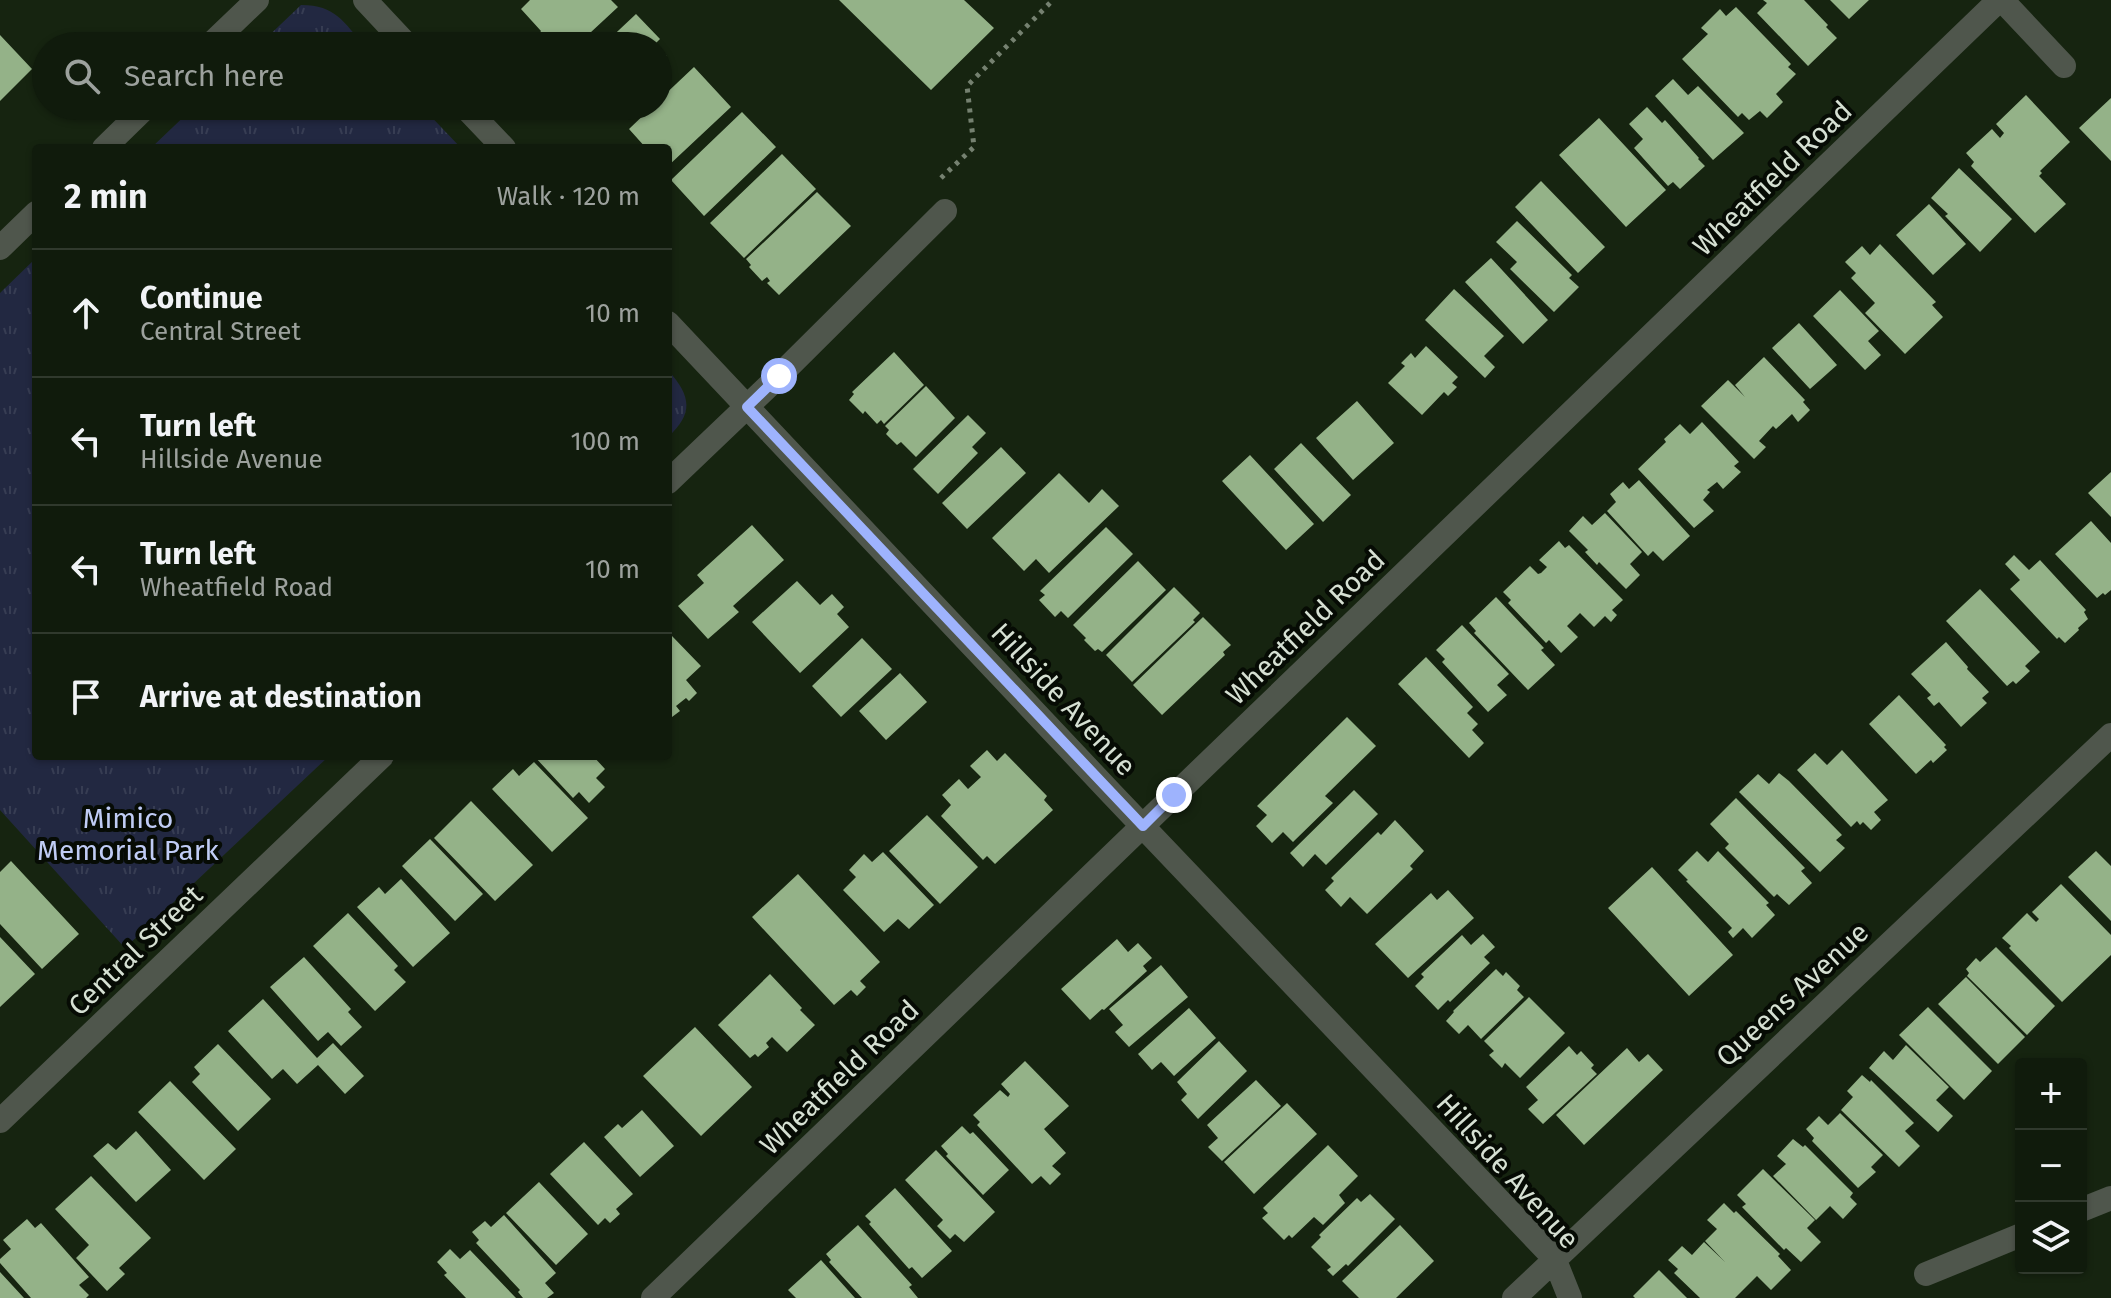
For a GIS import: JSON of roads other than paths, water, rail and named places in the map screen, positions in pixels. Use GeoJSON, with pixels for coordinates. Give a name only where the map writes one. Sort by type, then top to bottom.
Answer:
{"type":"FeatureCollection","features":[{"type":"Feature","properties":{"kind":"street"},"geometry":{"type":"LineString","coordinates":[[224,32],[257,0]]}},
{"type":"Feature","properties":{"kind":"street"},"geometry":{"type":"LineString","coordinates":[[365,0],[395,32]]}},
{"type":"Feature","properties":{"kind":"street"},"geometry":{"type":"LineString","coordinates":[[2001,0],[2064,66]]}},
{"type":"Feature","properties":{"kind":"street","name":"Wheatfield Road"},"geometry":{"type":"LineString","coordinates":[[653,1298],[2001,0]]}},
{"type":"Feature","properties":{"kind":"street"},"geometry":{"type":"LineString","coordinates":[[108,144],[133,120]]}},
{"type":"Feature","properties":{"kind":"street"},"geometry":{"type":"LineString","coordinates":[[477,120],[500,144]]}},
{"type":"Feature","properties":{"kind":"street"},"geometry":{"type":"LineString","coordinates":[[672,478],[945,211]]}},
{"type":"Feature","properties":{"kind":"street"},"geometry":{"type":"LineString","coordinates":[[0,248],[32,217]]}},
{"type":"Feature","properties":{"kind":"street","name":"Hillside Avenue"},"geometry":{"type":"LineString","coordinates":[[672,327],[1554,1258],[1570,1298]]}},
{"type":"Feature","properties":{"kind":"street","name":"Queens Avenue"},"geometry":{"type":"LineString","coordinates":[[1514,1298],[2111,735]]}},
{"type":"Feature","properties":{"kind":"street","name":"Central Street"},"geometry":{"type":"LineString","coordinates":[[0,1121],[378,760]]}},
{"type":"Feature","properties":{"kind":"street"},"geometry":{"type":"LineString","coordinates":[[2087,1208],[2111,1198]]}},
{"type":"Feature","properties":{"kind":"street"},"geometry":{"type":"LineString","coordinates":[[1926,1274],[2015,1237]]}},
{"type":"Feature","properties":{"kind":"park label","name":"Mimico Memorial Park"},"geometry":{"type":"Point","coordinates":[128,834]}}]}
